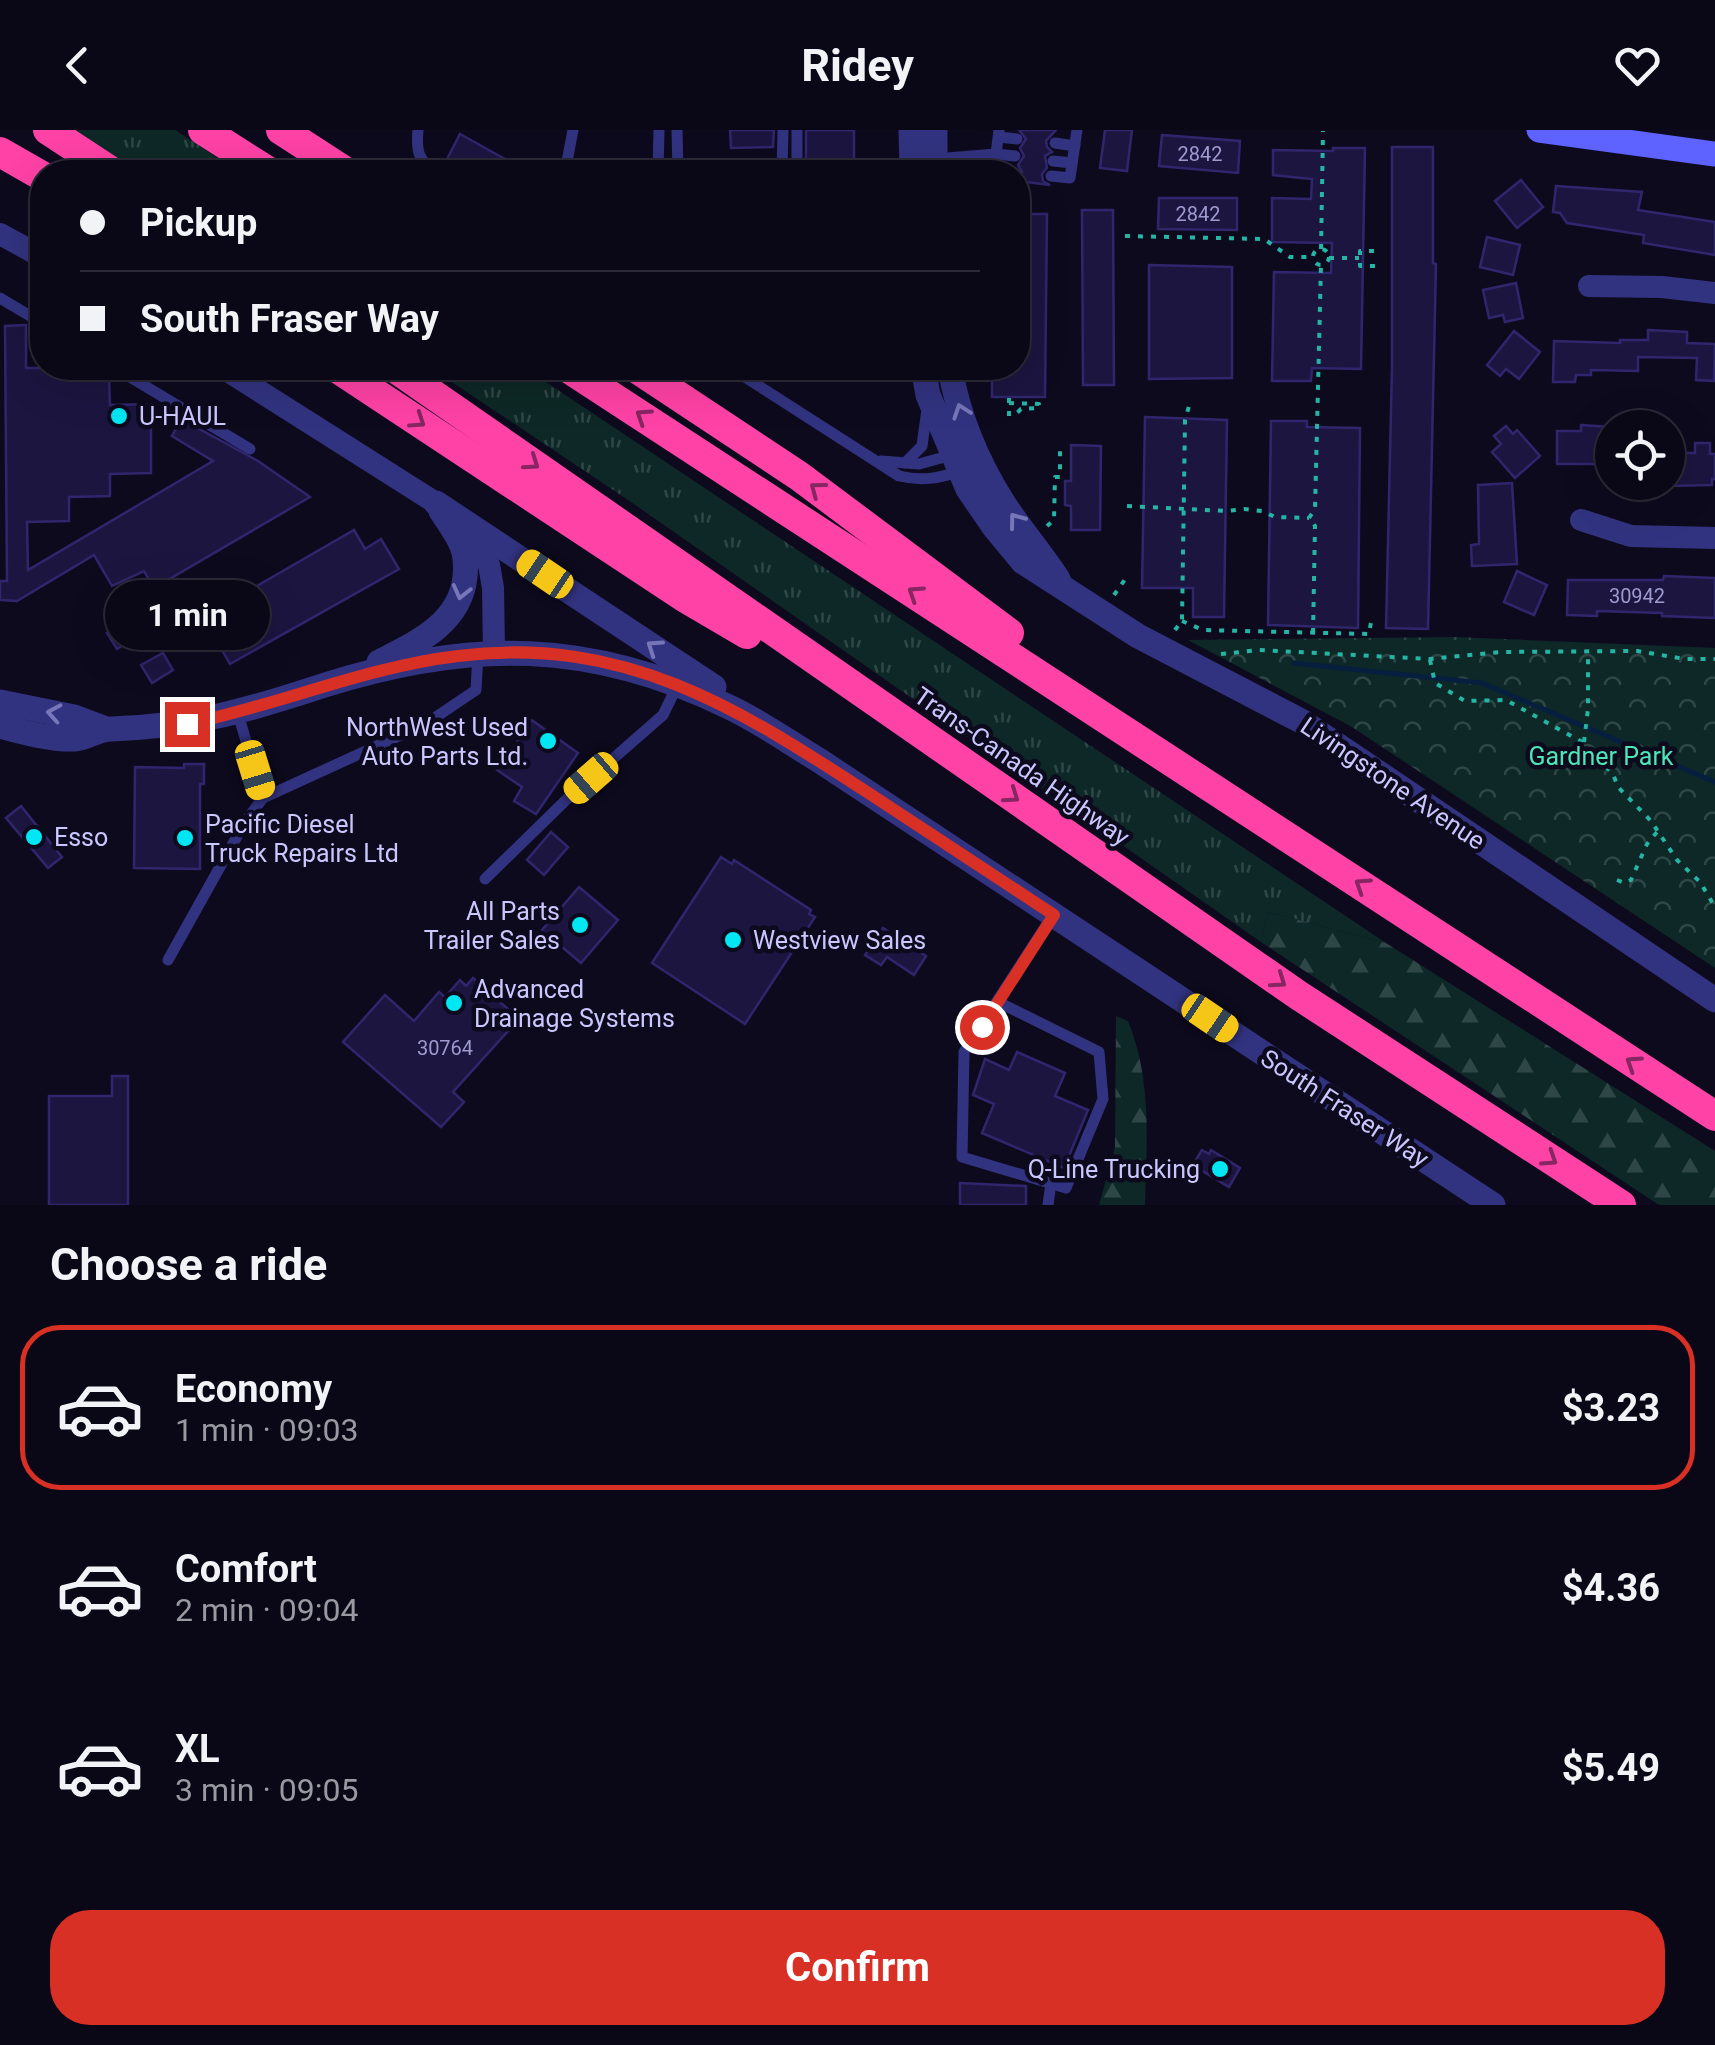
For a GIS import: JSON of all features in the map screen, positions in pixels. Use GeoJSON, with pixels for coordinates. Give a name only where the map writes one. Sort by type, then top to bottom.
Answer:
{"type":"FeatureCollection","features":[{"type":"Feature","properties":{"kind":"highway"},"geometry":{"type":"LineString","coordinates":[[48,130],[94,160]]}},
{"type":"Feature","properties":{"kind":"highway"},"geometry":{"type":"LineString","coordinates":[[203,130],[250,160]]}},
{"type":"Feature","properties":{"kind":"highway"},"geometry":{"type":"LineString","coordinates":[[281,130],[327,160]]}},
{"type":"Feature","properties":{"kind":"highway"},"geometry":{"type":"LineString","coordinates":[[301,130],[340,160]]}},
{"type":"Feature","properties":{"kind":"highway"},"geometry":{"type":"LineString","coordinates":[[0,152],[30,169]]}},
{"type":"Feature","properties":{"kind":"highway"},"geometry":{"type":"LineString","coordinates":[[355,380],[684,597],[932,740]]}},
{"type":"Feature","properties":{"kind":"highway","name":"Trans-Canada Highway"},"geometry":{"type":"LineString","coordinates":[[412,380],[1298,995],[1621,1205]]}},
{"type":"Feature","properties":{"kind":"highway"},"geometry":{"type":"LineString","coordinates":[[586,380],[1715,1116]]}},
{"type":"Feature","properties":{"kind":"highway"},"geometry":{"type":"LineString","coordinates":[[654,380],[799,476],[1232,799]]}},
{"type":"Feature","properties":{"kind":"main road"},"geometry":{"type":"LineString","coordinates":[[1540,130],[1715,154]]}},
{"type":"Feature","properties":{"kind":"street"},"geometry":{"type":"LineString","coordinates":[[911,130],[912,160]]}},
{"type":"Feature","properties":{"kind":"street"},"geometry":{"type":"LineString","coordinates":[[935,160],[936,130]]}},
{"type":"Feature","properties":{"kind":"street"},"geometry":{"type":"LineString","coordinates":[[0,234],[30,250]]}},
{"type":"Feature","properties":{"kind":"street"},"geometry":{"type":"LineString","coordinates":[[1589,286],[1662,287],[1715,293]]}},
{"type":"Feature","properties":{"kind":"street"},"geometry":{"type":"LineString","coordinates":[[243,380],[754,713],[820,762]]}},
{"type":"Feature","properties":{"kind":"street","name":"Livingstone Avenue"},"geometry":{"type":"LineString","coordinates":[[925,380],[928,395],[994,528],[1023,562],[1138,636],[1303,722],[1715,1000]]}},
{"type":"Feature","properties":{"kind":"street","name":"Livingstone Avenue"},"geometry":{"type":"LineString","coordinates":[[952,380],[963,459]]}},
{"type":"Feature","properties":{"kind":"street"},"geometry":{"type":"LineString","coordinates":[[436,503],[478,543],[489,565],[486,653]]}},
{"type":"Feature","properties":{"kind":"street"},"geometry":{"type":"LineString","coordinates":[[327,685],[402,650],[442,624],[456,608],[466,559],[436,503]]}},
{"type":"Feature","properties":{"kind":"street"},"geometry":{"type":"LineString","coordinates":[[1581,520],[1631,536],[1715,538]]}},
{"type":"Feature","properties":{"kind":"street","name":"South Fraser Way"},"geometry":{"type":"LineString","coordinates":[[0,726],[74,738],[106,729],[144,730],[238,714],[412,663],[486,653],[572,656],[624,666],[734,709],[820,762],[1493,1205]]}},
{"type":"Feature","properties":{"kind":"street","name":"South Fraser Way"},"geometry":{"type":"LineString","coordinates":[[0,702],[74,717],[106,729]]}},
{"type":"Feature","properties":{"kind":"lane"},"geometry":{"type":"LineString","coordinates":[[567,160],[573,130]]}},
{"type":"Feature","properties":{"kind":"lane"},"geometry":{"type":"LineString","coordinates":[[658,160],[659,130]]}},
{"type":"Feature","properties":{"kind":"lane"},"geometry":{"type":"LineString","coordinates":[[678,130],[678,160]]}},
{"type":"Feature","properties":{"kind":"lane"},"geometry":{"type":"LineString","coordinates":[[782,160],[783,130]]}},
{"type":"Feature","properties":{"kind":"lane"},"geometry":{"type":"LineString","coordinates":[[797,130],[798,160]]}},
{"type":"Feature","properties":{"kind":"lane"},"geometry":{"type":"LineString","coordinates":[[1051,176],[1070,178],[1077,130]]}},
{"type":"Feature","properties":{"kind":"lane"},"geometry":{"type":"LineString","coordinates":[[421,133],[417,151],[422,160]]}},
{"type":"Feature","properties":{"kind":"lane"},"geometry":{"type":"LineString","coordinates":[[995,160],[999,133],[1017,139]]}},
{"type":"Feature","properties":{"kind":"lane"},"geometry":{"type":"LineString","coordinates":[[1055,143],[1075,146]]}},
{"type":"Feature","properties":{"kind":"lane"},"geometry":{"type":"LineString","coordinates":[[966,160],[996,154],[1015,156]]}},
{"type":"Feature","properties":{"kind":"lane"},"geometry":{"type":"LineString","coordinates":[[1053,161],[1072,163]]}},
{"type":"Feature","properties":{"kind":"lane"},"geometry":{"type":"LineString","coordinates":[[0,298],[30,317]]}},
{"type":"Feature","properties":{"kind":"lane"},"geometry":{"type":"LineString","coordinates":[[135,380],[250,450]]}},
{"type":"Feature","properties":{"kind":"lane"},"geometry":{"type":"LineString","coordinates":[[749,380],[899,476],[915,480],[940,478],[963,459]]}},
{"type":"Feature","properties":{"kind":"lane"},"geometry":{"type":"LineString","coordinates":[[905,463],[922,446],[928,395]]}},
{"type":"Feature","properties":{"kind":"lane"},"geometry":{"type":"LineString","coordinates":[[877,461],[963,459]]}},
{"type":"Feature","properties":{"kind":"lane"},"geometry":{"type":"LineString","coordinates":[[168,960],[245,822],[264,798],[427,723],[476,690],[486,653]]}},
{"type":"Feature","properties":{"kind":"lane"},"geometry":{"type":"LineString","coordinates":[[485,879],[566,799],[663,715],[678,684]]}},
{"type":"Feature","properties":{"kind":"lane"},"geometry":{"type":"LineString","coordinates":[[238,714],[264,798]]}},
{"type":"Feature","properties":{"kind":"lane"},"geometry":{"type":"LineString","coordinates":[[998,1002],[1098,1052],[1103,1099],[1066,1188],[962,1157],[964,1052],[1054,915]]}},
{"type":"Feature","properties":{"kind":"lane"},"geometry":{"type":"LineString","coordinates":[[1048,1205],[1051,1183]]}},
{"type":"Feature","properties":{"kind":"path"},"geometry":{"type":"LineString","coordinates":[[1314,258],[1321,249],[1323,131]]}},
{"type":"Feature","properties":{"kind":"path"},"geometry":{"type":"LineString","coordinates":[[1125,236],[1264,239],[1290,257],[1314,258],[1321,265],[1315,509],[1309,518]]}},
{"type":"Feature","properties":{"kind":"path"},"geometry":{"type":"LineString","coordinates":[[1321,249],[1329,258]]}},
{"type":"Feature","properties":{"kind":"path"},"geometry":{"type":"LineString","coordinates":[[1375,251],[1360,251],[1360,266],[1375,266]]}},
{"type":"Feature","properties":{"kind":"path"},"geometry":{"type":"LineString","coordinates":[[1321,265],[1329,258],[1360,258]]}},
{"type":"Feature","properties":{"kind":"path"},"geometry":{"type":"LineString","coordinates":[[1008,416],[1009,400],[1040,404],[1040,408],[1021,409],[1016,414]]}},
{"type":"Feature","properties":{"kind":"path"},"geometry":{"type":"LineString","coordinates":[[1175,630],[1182,621],[1189,406]]}},
{"type":"Feature","properties":{"kind":"path"},"geometry":{"type":"LineString","coordinates":[[1040,531],[1054,520],[1060,445]]}},
{"type":"Feature","properties":{"kind":"path"},"geometry":{"type":"LineString","coordinates":[[1127,506],[1262,510],[1275,516],[1309,518]]}},
{"type":"Feature","properties":{"kind":"path"},"geometry":{"type":"LineString","coordinates":[[1309,518],[1314,526],[1313,633]]}},
{"type":"Feature","properties":{"kind":"path"},"geometry":{"type":"LineString","coordinates":[[1114,596],[1126,578]]}},
{"type":"Feature","properties":{"kind":"path"},"geometry":{"type":"LineString","coordinates":[[1182,621],[1202,630],[1369,634],[1372,622]]}},
{"type":"Feature","properties":{"kind":"path"},"geometry":{"type":"LineString","coordinates":[[1220,654],[1259,650],[1430,659],[1500,652],[1638,651],[1715,658]]}},
{"type":"Feature","properties":{"kind":"path"},"geometry":{"type":"LineString","coordinates":[[1584,743],[1588,652]]}},
{"type":"Feature","properties":{"kind":"path"},"geometry":{"type":"LineString","coordinates":[[1430,659],[1435,683],[1464,701],[1506,700],[1584,743],[1677,860],[1700,882],[1715,907]]}},
{"type":"Feature","properties":{"kind":"path"},"geometry":{"type":"LineString","coordinates":[[1617,880],[1630,880],[1647,844],[1658,832]]}},
{"type":"Feature","properties":{"kind":"green space"},"geometry":{"type":"Polygon","coordinates":[[[74,130],[175,130],[221,160],[120,160],[74,130]]]}},
{"type":"Feature","properties":{"kind":"green space"},"geometry":{"type":"Polygon","coordinates":[[[449,380],[543,380],[1386,943],[1268,912],[1261,942],[634,504],[449,380]]]}},
{"type":"Feature","properties":{"kind":"green space","name":"Gardner Park"},"geometry":{"type":"Polygon","coordinates":[[[1456,637],[1715,648],[1715,968],[1352,727],[1188,640],[1456,637]]]}},
{"type":"Feature","properties":{"kind":"green space"},"geometry":{"type":"Polygon","coordinates":[[[1268,912],[1386,943],[1715,1151],[1715,1205],[1659,1205],[1261,942],[1268,912]]]}},
{"type":"Feature","properties":{"kind":"green space"},"geometry":{"type":"Polygon","coordinates":[[[1116,1016],[1128,1021],[1141,1066],[1146,1112],[1145,1205],[1099,1205],[1115,1147],[1116,1016]]]}},
{"type":"Feature","properties":{"kind":"building"},"geometry":{"type":"Polygon","coordinates":[[[730,130],[774,130],[773,147],[731,148],[730,130]]]}},
{"type":"Feature","properties":{"kind":"building"},"geometry":{"type":"Polygon","coordinates":[[[806,130],[854,130],[854,160],[805,160],[806,130]]]}},
{"type":"Feature","properties":{"kind":"building"},"geometry":{"type":"Polygon","coordinates":[[[1019,130],[1056,130],[1046,141],[1052,152],[1045,156],[1047,168],[1042,174],[1043,181],[1050,185],[1030,182],[1030,160],[1021,160],[1024,156],[1020,148],[1026,139],[1019,130]]]}},
{"type":"Feature","properties":{"kind":"building"},"geometry":{"type":"Polygon","coordinates":[[[1105,130],[1132,130],[1127,171],[1100,168],[1105,130]]]}},
{"type":"Feature","properties":{"kind":"building"},"geometry":{"type":"Polygon","coordinates":[[[460,134],[508,160],[447,160],[460,134]]]}},
{"type":"Feature","properties":{"kind":"building"},"geometry":{"type":"Polygon","coordinates":[[[1162,135],[1240,141],[1238,173],[1159,166],[1162,135]]]}},
{"type":"Feature","properties":{"kind":"building"},"geometry":{"type":"Polygon","coordinates":[[[1392,147],[1433,147],[1436,264],[1428,629],[1386,628],[1392,147]]]}},
{"type":"Feature","properties":{"kind":"building"},"geometry":{"type":"Polygon","coordinates":[[[1365,148],[1361,369],[1312,368],[1311,381],[1272,381],[1274,272],[1331,273],[1332,243],[1272,242],[1272,198],[1311,199],[1312,179],[1273,175],[1273,150],[1365,148]]]}},
{"type":"Feature","properties":{"kind":"building"},"geometry":{"type":"Polygon","coordinates":[[[1521,180],[1543,207],[1517,228],[1495,201],[1521,180]]]}},
{"type":"Feature","properties":{"kind":"building"},"geometry":{"type":"Polygon","coordinates":[[[1556,186],[1642,192],[1638,210],[1715,222],[1715,255],[1643,243],[1644,235],[1567,223],[1560,213],[1553,212],[1556,186]]]}},
{"type":"Feature","properties":{"kind":"building"},"geometry":{"type":"Polygon","coordinates":[[[1159,198],[1237,198],[1237,230],[1158,229],[1159,198]]]}},
{"type":"Feature","properties":{"kind":"building"},"geometry":{"type":"Polygon","coordinates":[[[1082,210],[1113,210],[1114,385],[1083,385],[1082,210]]]}},
{"type":"Feature","properties":{"kind":"building"},"geometry":{"type":"Polygon","coordinates":[[[1030,214],[1047,214],[1045,397],[992,397],[992,380],[1030,380],[1030,214]]]}},
{"type":"Feature","properties":{"kind":"building"},"geometry":{"type":"Polygon","coordinates":[[[1487,237],[1520,245],[1513,275],[1480,267],[1487,237]]]}},
{"type":"Feature","properties":{"kind":"building"},"geometry":{"type":"Polygon","coordinates":[[[1149,265],[1232,267],[1232,378],[1149,379],[1149,265]]]}},
{"type":"Feature","properties":{"kind":"building"},"geometry":{"type":"Polygon","coordinates":[[[1516,283],[1523,318],[1505,322],[1503,315],[1489,318],[1483,290],[1516,283]]]}},
{"type":"Feature","properties":{"kind":"building"},"geometry":{"type":"Polygon","coordinates":[[[26,325],[26,368],[30,368],[30,380],[109,380],[110,405],[151,404],[151,473],[110,474],[110,496],[69,497],[69,521],[27,522],[28,570],[213,461],[172,436],[181,419],[258,461],[310,497],[154,588],[144,571],[112,586],[94,555],[17,601],[0,600],[0,581],[7,581],[5,326],[26,325]]]}},
{"type":"Feature","properties":{"kind":"building"},"geometry":{"type":"Polygon","coordinates":[[[1648,330],[1687,332],[1687,343],[1715,344],[1714,381],[1696,380],[1697,358],[1638,357],[1638,371],[1591,370],[1591,375],[1576,375],[1575,382],[1553,382],[1554,341],[1648,340],[1648,330]]]}},
{"type":"Feature","properties":{"kind":"building"},"geometry":{"type":"Polygon","coordinates":[[[1514,331],[1540,352],[1519,379],[1506,369],[1500,376],[1487,365],[1514,331]]]}},
{"type":"Feature","properties":{"kind":"building"},"geometry":{"type":"Polygon","coordinates":[[[1145,417],[1227,420],[1224,617],[1193,617],[1193,588],[1142,588],[1145,417]]]}},
{"type":"Feature","properties":{"kind":"building"},"geometry":{"type":"Polygon","coordinates":[[[1271,421],[1307,421],[1307,427],[1360,428],[1358,628],[1268,625],[1271,421]]]}},
{"type":"Feature","properties":{"kind":"building"},"geometry":{"type":"Polygon","coordinates":[[[1581,425],[1595,426],[1595,464],[1557,464],[1557,431],[1581,431],[1581,425]]]}},
{"type":"Feature","properties":{"kind":"building"},"geometry":{"type":"Polygon","coordinates":[[[1506,426],[1513,434],[1517,430],[1540,456],[1515,478],[1492,452],[1501,444],[1494,436],[1506,426]]]}},
{"type":"Feature","properties":{"kind":"building"},"geometry":{"type":"Polygon","coordinates":[[[1695,443],[1710,443],[1710,454],[1715,454],[1712,485],[1685,486],[1685,453],[1695,453],[1695,443]]]}},
{"type":"Feature","properties":{"kind":"building"},"geometry":{"type":"Polygon","coordinates":[[[1071,445],[1101,446],[1100,530],[1071,530],[1065,481],[1071,481],[1071,445]]]}},
{"type":"Feature","properties":{"kind":"building"},"geometry":{"type":"Polygon","coordinates":[[[1512,483],[1517,564],[1472,566],[1471,545],[1479,544],[1478,485],[1512,483]]]}},
{"type":"Feature","properties":{"kind":"building"},"geometry":{"type":"Polygon","coordinates":[[[354,530],[365,549],[381,539],[399,569],[230,664],[206,622],[220,614],[217,609],[354,530]]]}},
{"type":"Feature","properties":{"kind":"building"},"geometry":{"type":"Polygon","coordinates":[[[1517,571],[1547,585],[1534,615],[1504,602],[1517,571]]]}},
{"type":"Feature","properties":{"kind":"building"},"geometry":{"type":"Polygon","coordinates":[[[1664,576],[1715,578],[1715,618],[1597,611],[1597,616],[1567,615],[1568,580],[1663,580],[1664,576]]]}},
{"type":"Feature","properties":{"kind":"building"},"geometry":{"type":"Polygon","coordinates":[[[135,616],[145,631],[117,649],[107,633],[135,616]]]}},
{"type":"Feature","properties":{"kind":"building"},"geometry":{"type":"Polygon","coordinates":[[[163,653],[173,670],[152,683],[141,665],[163,653]]]}},
{"type":"Feature","properties":{"kind":"building"},"geometry":{"type":"Polygon","coordinates":[[[525,719],[578,753],[536,814],[514,801],[522,787],[497,770],[522,735],[517,731],[525,719]]]}},
{"type":"Feature","properties":{"kind":"building"},"geometry":{"type":"Polygon","coordinates":[[[184,764],[204,764],[204,784],[200,784],[200,869],[134,868],[135,767],[184,768],[184,764]]]}},
{"type":"Feature","properties":{"kind":"building","name":"Esso"},"geometry":{"type":"Polygon","coordinates":[[[21,806],[62,857],[48,868],[6,818],[21,806]]]}},
{"type":"Feature","properties":{"kind":"building"},"geometry":{"type":"Polygon","coordinates":[[[551,832],[568,847],[544,875],[527,860],[551,832]]]}},
{"type":"Feature","properties":{"kind":"building","name":"Westview Sales"},"geometry":{"type":"Polygon","coordinates":[[[721,857],[732,864],[734,860],[811,910],[809,914],[815,917],[745,1024],[652,963],[721,857]]]}},
{"type":"Feature","properties":{"kind":"building","name":"All Parts Trailer Sales"},"geometry":{"type":"Polygon","coordinates":[[[579,887],[618,920],[581,963],[542,930],[579,887]]]}},
{"type":"Feature","properties":{"kind":"building"},"geometry":{"type":"Polygon","coordinates":[[[883,928],[926,956],[914,975],[887,957],[881,965],[865,955],[883,928]]]}},
{"type":"Feature","properties":{"kind":"building"},"geometry":{"type":"Polygon","coordinates":[[[473,978],[519,1019],[453,1092],[464,1102],[441,1127],[343,1042],[385,995],[414,1021],[439,992],[445,997],[460,980],[466,986],[473,978]]]}},
{"type":"Feature","properties":{"kind":"building"},"geometry":{"type":"Polygon","coordinates":[[[1017,1052],[1065,1073],[1055,1096],[1088,1110],[1064,1168],[982,1133],[994,1104],[973,1095],[985,1059],[1009,1070],[1017,1052]]]}},
{"type":"Feature","properties":{"kind":"building"},"geometry":{"type":"Polygon","coordinates":[[[112,1076],[128,1076],[128,1205],[49,1205],[49,1096],[112,1096],[112,1076]]]}},
{"type":"Feature","properties":{"kind":"building","name":"Q-Line Trucking"},"geometry":{"type":"Polygon","coordinates":[[[1202,1150],[1209,1154],[1211,1150],[1240,1168],[1229,1187],[1194,1163],[1202,1150]]]}},
{"type":"Feature","properties":{"kind":"building"},"geometry":{"type":"Polygon","coordinates":[[[960,1183],[1026,1186],[1026,1205],[960,1205],[960,1183]]]}},
{"type":"Feature","properties":{"kind":"waterway"},"geometry":{"type":"LineString","coordinates":[[1294,663],[1482,683],[1715,782]]}},
{"type":"Feature","properties":{"kind":"place","name":"U-HAUL"},"geometry":{"type":"Point","coordinates":[119,416]}},
{"type":"Feature","properties":{"kind":"place","name":"NorthWest Used Auto Parts Ltd."},"geometry":{"type":"Point","coordinates":[548,741]}},
{"type":"Feature","properties":{"kind":"place","name":"Esso"},"geometry":{"type":"Point","coordinates":[34,837]}},
{"type":"Feature","properties":{"kind":"place","name":"Pacific Diesel Truck Repairs Ltd"},"geometry":{"type":"Point","coordinates":[185,838]}},
{"type":"Feature","properties":{"kind":"place","name":"All Parts Trailer Sales"},"geometry":{"type":"Point","coordinates":[580,925]}},
{"type":"Feature","properties":{"kind":"place","name":"Westview Sales"},"geometry":{"type":"Point","coordinates":[733,940]}},
{"type":"Feature","properties":{"kind":"place","name":"Advanced Drainage Systems"},"geometry":{"type":"Point","coordinates":[454,1003]}},
{"type":"Feature","properties":{"kind":"place","name":"Q-Line Trucking"},"geometry":{"type":"Point","coordinates":[1220,1169]}},
{"type":"Feature","properties":{"kind":"route"},"geometry":{"type":"LineString","coordinates":[[187,724],[238,714],[381,670],[494,652],[572,656],[624,666],[678,684],[734,709],[1054,915],[982,1027]]}}]}
